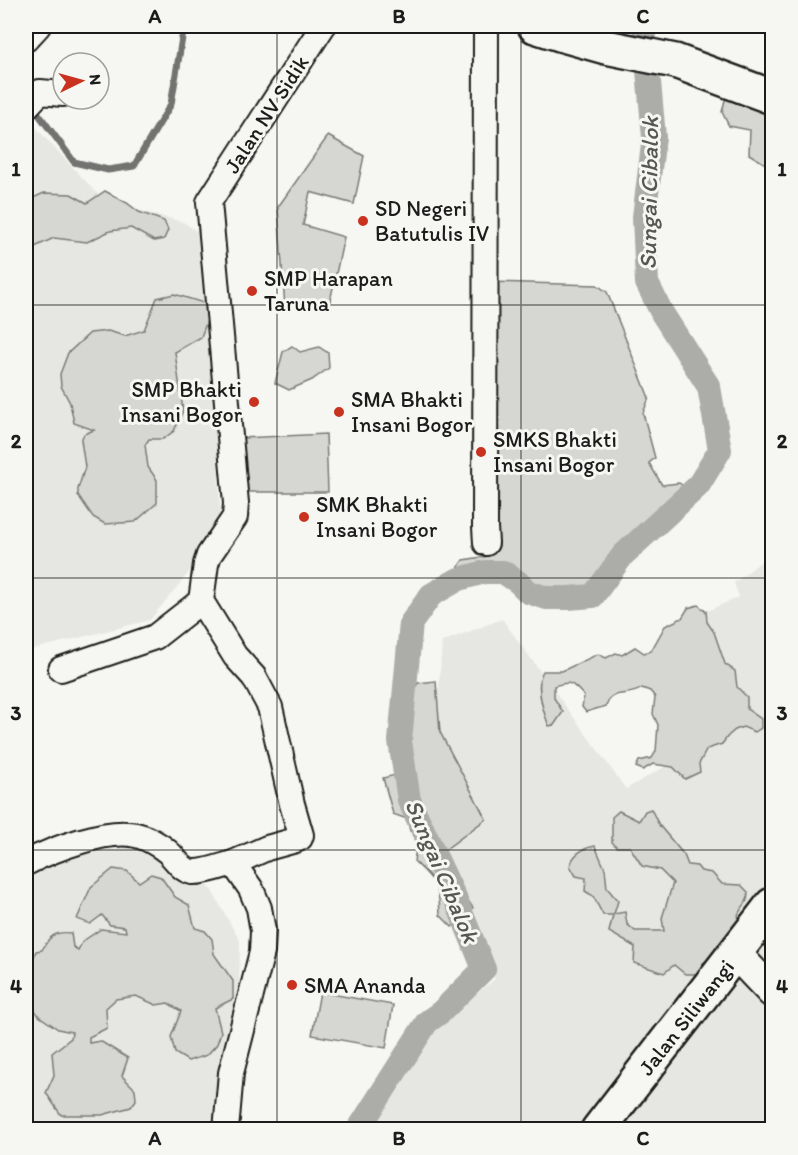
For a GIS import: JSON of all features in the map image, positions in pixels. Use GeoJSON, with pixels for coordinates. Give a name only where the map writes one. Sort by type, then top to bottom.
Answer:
{"type":"FeatureCollection","features":[{"type":"Feature","properties":{"kind":"main road"},"geometry":{"type":"LineString","coordinates":[[553,28],[606,47],[675,61],[772,97]]}},
{"type":"Feature","properties":{"kind":"main road","name":"Jalan Siliwangi"},"geometry":{"type":"LineString","coordinates":[[598,1130],[772,905]]}},
{"type":"Feature","properties":{"kind":"street"},"geometry":{"type":"LineString","coordinates":[[26,39],[38,26]]}},
{"type":"Feature","properties":{"kind":"street","name":"Jalan NV Sidik"},"geometry":{"type":"LineString","coordinates":[[201,601],[209,555],[234,517],[236,503],[208,202],[323,26]]}},
{"type":"Feature","properties":{"kind":"street"},"geometry":{"type":"LineString","coordinates":[[486,26],[486,543]]}},
{"type":"Feature","properties":{"kind":"street"},"geometry":{"type":"LineString","coordinates":[[26,863],[46,852],[120,833],[136,834],[146,839],[168,852],[182,867],[193,872],[233,863],[267,848],[296,840],[301,835],[270,707],[254,677],[235,656],[201,601],[155,637],[61,669]]}},
{"type":"Feature","properties":{"kind":"street"},"geometry":{"type":"LineString","coordinates":[[226,1130],[231,1073],[262,952],[263,931],[259,908],[233,863]]}},
{"type":"Feature","properties":{"kind":"street"},"geometry":{"type":"LineString","coordinates":[[735,953],[772,992]]}},
{"type":"Feature","properties":{"kind":"shaded area"},"geometry":{"type":"Polygon","coordinates":[[[772,89],[772,168],[749,154],[750,130],[729,126],[722,112],[726,96],[772,89]]]}},
{"type":"Feature","properties":{"kind":"shaded area"},"geometry":{"type":"Polygon","coordinates":[[[26,117],[104,201],[183,222],[208,239],[221,533],[150,620],[26,651],[26,117]]]}},
{"type":"Feature","properties":{"kind":"shaded area"},"geometry":{"type":"Polygon","coordinates":[[[328,136],[364,156],[354,204],[310,192],[303,225],[344,237],[329,306],[285,308],[278,207],[328,136]]]}},
{"type":"Feature","properties":{"kind":"shaded area"},"geometry":{"type":"Polygon","coordinates":[[[105,191],[139,212],[164,221],[168,230],[164,239],[154,241],[131,228],[110,231],[87,242],[54,238],[26,251],[26,208],[33,198],[44,193],[71,194],[87,203],[105,191]]]}},
{"type":"Feature","properties":{"kind":"shaded area"},"geometry":{"type":"Polygon","coordinates":[[[490,282],[597,285],[607,292],[649,398],[643,413],[655,458],[649,463],[662,485],[679,483],[694,493],[627,539],[626,542],[615,547],[604,580],[581,596],[554,588],[538,597],[524,593],[504,570],[485,563],[478,563],[455,572],[463,560],[489,556],[492,420],[490,282]]]}},
{"type":"Feature","properties":{"kind":"shaded area"},"geometry":{"type":"Polygon","coordinates":[[[174,294],[204,303],[209,315],[201,337],[175,352],[183,411],[174,431],[163,439],[149,439],[145,445],[148,467],[157,480],[157,503],[135,522],[105,524],[93,517],[78,495],[85,467],[81,440],[84,434],[94,430],[74,423],[70,403],[61,386],[60,374],[68,353],[90,333],[108,331],[125,336],[144,330],[157,298],[174,294]]]}},
{"type":"Feature","properties":{"kind":"shaded area"},"geometry":{"type":"Polygon","coordinates":[[[292,346],[300,352],[319,347],[328,353],[329,368],[312,380],[289,390],[275,383],[283,352],[292,346]]]}},
{"type":"Feature","properties":{"kind":"shaded area"},"geometry":{"type":"Polygon","coordinates":[[[326,434],[328,492],[242,492],[240,438],[326,434]]]}},
{"type":"Feature","properties":{"kind":"shaded area"},"geometry":{"type":"Polygon","coordinates":[[[763,560],[772,566],[772,1129],[366,1130],[431,1029],[495,979],[412,799],[404,741],[439,688],[442,642],[502,619],[626,789],[749,718],[698,615],[739,597],[734,583],[763,560]]]}},
{"type":"Feature","properties":{"kind":"shaded area"},"geometry":{"type":"Polygon","coordinates":[[[698,605],[706,611],[707,622],[714,632],[725,664],[735,671],[737,687],[747,697],[747,709],[761,719],[761,728],[755,732],[743,727],[735,730],[722,744],[707,749],[699,764],[700,772],[685,779],[673,767],[653,764],[643,770],[636,767],[639,761],[652,758],[656,751],[658,725],[653,714],[655,697],[650,691],[642,688],[614,696],[610,698],[606,706],[586,712],[582,707],[584,696],[574,686],[564,683],[554,686],[554,698],[563,712],[554,725],[549,726],[540,691],[543,671],[562,671],[598,654],[606,658],[616,653],[622,655],[635,647],[644,653],[651,651],[665,626],[682,618],[688,608],[698,605]]]}},
{"type":"Feature","properties":{"kind":"shaded area"},"geometry":{"type":"Polygon","coordinates":[[[436,681],[440,732],[486,819],[438,855],[473,908],[452,927],[440,915],[439,896],[435,884],[414,861],[418,836],[410,831],[407,819],[393,814],[383,778],[396,775],[398,758],[409,745],[408,734],[396,736],[390,732],[418,683],[436,681]]]}},
{"type":"Feature","properties":{"kind":"shaded area"},"geometry":{"type":"Polygon","coordinates":[[[651,809],[659,825],[684,855],[688,865],[697,866],[701,871],[712,873],[722,884],[741,885],[748,892],[747,901],[738,915],[743,925],[716,955],[703,963],[702,970],[697,974],[685,974],[674,965],[664,973],[634,963],[635,947],[609,932],[613,915],[603,915],[593,896],[585,891],[586,878],[576,876],[570,866],[580,852],[595,846],[605,869],[607,888],[618,901],[614,914],[625,912],[627,924],[635,931],[664,931],[662,918],[673,883],[660,870],[642,866],[630,847],[617,847],[612,842],[612,817],[619,811],[639,821],[645,811],[651,809]]]}},
{"type":"Feature","properties":{"kind":"shaded area"},"geometry":{"type":"Polygon","coordinates":[[[117,836],[176,848],[212,891],[240,941],[239,984],[223,1075],[218,1129],[26,1130],[26,872],[117,836]]]}},
{"type":"Feature","properties":{"kind":"shaded area"},"geometry":{"type":"Polygon","coordinates":[[[113,869],[127,871],[139,882],[151,874],[161,877],[175,897],[189,905],[195,928],[205,931],[212,939],[214,954],[233,981],[233,999],[215,1008],[221,1032],[217,1044],[207,1055],[188,1061],[175,1053],[171,1037],[181,1011],[168,1003],[156,1005],[136,996],[116,999],[106,1008],[107,1028],[89,1037],[89,1043],[100,1041],[128,1058],[122,1076],[135,1089],[136,1100],[131,1107],[102,1115],[61,1115],[46,1093],[54,1075],[52,1053],[71,1038],[72,1032],[58,1029],[39,1016],[27,999],[26,978],[36,951],[42,950],[50,938],[56,934],[71,933],[73,947],[78,950],[83,941],[101,929],[126,932],[125,927],[110,925],[102,915],[90,924],[77,919],[91,887],[113,869]]]}},
{"type":"Feature","properties":{"kind":"shaded area"},"geometry":{"type":"Polygon","coordinates":[[[320,992],[393,1005],[386,1048],[312,1035],[320,992]]]}},
{"type":"Feature","properties":{"kind":"waterway"},"geometry":{"type":"LineString","coordinates":[[31,110],[37,112],[74,162],[108,170],[134,166],[171,104],[184,26]]}},
{"type":"Feature","properties":{"kind":"waterway","name":"Sungai Cibalok"},"geometry":{"type":"LineString","coordinates":[[358,1130],[427,1022],[441,1012],[484,969],[456,900],[409,800],[400,741],[411,623],[431,595],[459,579],[485,572],[503,572],[528,592],[547,598],[593,596],[623,555],[698,486],[720,450],[709,387],[662,313],[647,283],[644,217],[654,137],[644,26]]}},
{"type":"Feature","properties":{"kind":"place","name":"SD Negeri Batutulis IV"},"geometry":{"type":"Point","coordinates":[363,221]}},
{"type":"Feature","properties":{"kind":"place","name":"SMP Harapan Taruna"},"geometry":{"type":"Point","coordinates":[252,291]}},
{"type":"Feature","properties":{"kind":"place","name":"SMP Bhakti Insani Bogor"},"geometry":{"type":"Point","coordinates":[254,402]}},
{"type":"Feature","properties":{"kind":"place","name":"SMA Bhakti Insani Bogor"},"geometry":{"type":"Point","coordinates":[339,412]}},
{"type":"Feature","properties":{"kind":"place","name":"SMKS Bhakti Insani Bogor"},"geometry":{"type":"Point","coordinates":[481,452]}},
{"type":"Feature","properties":{"kind":"place","name":"SMK Bhakti Insani Bogor"},"geometry":{"type":"Point","coordinates":[304,517]}},
{"type":"Feature","properties":{"kind":"place","name":"SMA Ananda"},"geometry":{"type":"Point","coordinates":[292,985]}}]}
